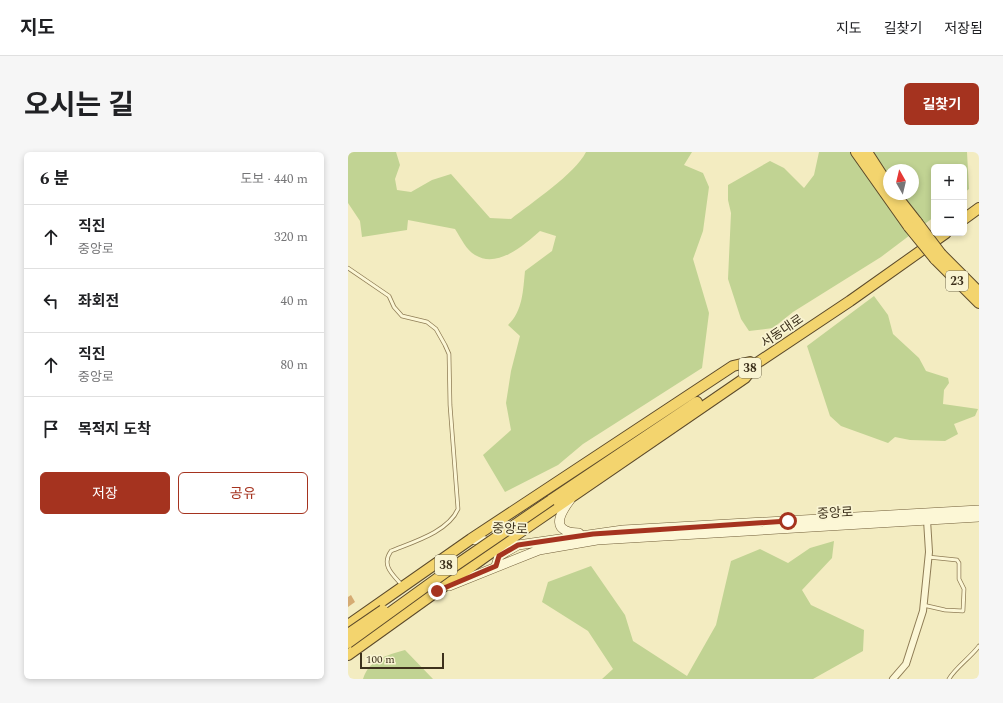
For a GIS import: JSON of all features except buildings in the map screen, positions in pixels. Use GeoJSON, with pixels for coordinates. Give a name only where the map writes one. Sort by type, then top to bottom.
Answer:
{"type":"FeatureCollection","features":[{"type":"Feature","properties":{"kind":"highway","name":"23"},"geometry":{"type":"LineString","coordinates":[[856,152],[938,256],[979,303]]}},
{"type":"Feature","properties":{"kind":"highway"},"geometry":{"type":"LineString","coordinates":[[867,152],[883,177]]}},
{"type":"Feature","properties":{"kind":"highway","name":"23"},"geometry":{"type":"LineString","coordinates":[[898,200],[913,225]]}},
{"type":"Feature","properties":{"kind":"highway"},"geometry":{"type":"LineString","coordinates":[[967,209],[979,200]]}},
{"type":"Feature","properties":{"kind":"highway"},"geometry":{"type":"LineString","coordinates":[[967,217],[979,208]]}},
{"type":"Feature","properties":{"kind":"highway","name":"서동대로"},"geometry":{"type":"LineString","coordinates":[[753,363],[931,235]]}},
{"type":"Feature","properties":{"kind":"highway","name":"서동대로"},"geometry":{"type":"LineString","coordinates":[[548,498],[850,301],[942,236]]}},
{"type":"Feature","properties":{"kind":"highway","name":"23"},"geometry":{"type":"LineString","coordinates":[[938,256],[979,292]]}},
{"type":"Feature","properties":{"kind":"highway"},"geometry":{"type":"LineString","coordinates":[[349,652],[531,524],[745,378],[753,363]]}},
{"type":"Feature","properties":{"kind":"highway"},"geometry":{"type":"LineString","coordinates":[[348,625],[471,539],[733,366],[753,363]]}},
{"type":"Feature","properties":{"kind":"highway","name":"38"},"geometry":{"type":"LineString","coordinates":[[348,634],[548,498]]}},
{"type":"Feature","properties":{"kind":"highway","name":"38"},"geometry":{"type":"LineString","coordinates":[[349,652],[446,572],[548,498]]}},
{"type":"Feature","properties":{"kind":"highway"},"geometry":{"type":"LineString","coordinates":[[519,508],[513,516],[519,524],[531,524]]}},
{"type":"Feature","properties":{"kind":"main road"},"geometry":{"type":"LineString","coordinates":[[572,496],[560,513],[558,520],[560,526],[567,531],[578,533],[613,531]]}},
{"type":"Feature","properties":{"kind":"main road","name":"중앙로"},"geometry":{"type":"LineString","coordinates":[[471,539],[518,545],[613,531],[979,510]]}},
{"type":"Feature","properties":{"kind":"main road","name":"중앙로"},"geometry":{"type":"LineString","coordinates":[[437,591],[539,550],[597,540],[979,517]]}},
{"type":"Feature","properties":{"kind":"main road"},"geometry":{"type":"LineString","coordinates":[[496,566],[499,556],[518,545]]}},
{"type":"Feature","properties":{"kind":"street"},"geometry":{"type":"LineString","coordinates":[[893,679],[906,664],[923,605],[928,558],[927,520]]}},
{"type":"Feature","properties":{"kind":"lane"},"geometry":{"type":"LineString","coordinates":[[348,268],[389,296],[394,307],[402,316],[427,322],[436,329],[448,354],[450,405],[458,509],[454,519],[444,526],[391,551],[388,554],[386,558],[387,567],[403,586]]}},
{"type":"Feature","properties":{"kind":"lane"},"geometry":{"type":"LineString","coordinates":[[923,605],[945,610],[963,611],[964,607],[964,589],[959,579],[959,563],[957,560],[928,558]]}},
{"type":"Feature","properties":{"kind":"lane"},"geometry":{"type":"LineString","coordinates":[[949,679],[952,673],[964,664],[979,646]]}},
{"type":"Feature","properties":{"kind":"green space"},"geometry":{"type":"Polygon","coordinates":[[[348,152],[396,152],[400,165],[395,179],[397,190],[411,192],[432,180],[451,174],[490,218],[511,219],[563,179],[580,161],[586,152],[692,152],[684,165],[703,173],[709,187],[703,231],[693,259],[709,313],[702,368],[583,444],[558,465],[505,492],[483,455],[511,430],[506,403],[511,371],[520,336],[508,325],[517,313],[519,307],[523,293],[525,271],[552,251],[556,236],[540,231],[519,248],[502,257],[493,259],[484,259],[472,253],[466,247],[455,229],[408,220],[407,230],[362,237],[360,221],[348,203],[348,152]]]}},
{"type":"Feature","properties":{"kind":"green space"},"geometry":{"type":"Polygon","coordinates":[[[819,152],[967,152],[969,189],[967,191],[967,164],[931,164],[931,219],[881,257],[793,312],[773,328],[749,331],[741,319],[728,279],[731,213],[728,200],[728,185],[770,161],[784,168],[804,188],[814,175],[819,152]]]}},
{"type":"Feature","properties":{"kind":"green space"},"geometry":{"type":"Polygon","coordinates":[[[874,296],[888,315],[893,334],[919,358],[926,371],[948,378],[949,383],[944,390],[943,404],[978,409],[975,416],[954,424],[958,434],[945,441],[910,440],[895,437],[888,443],[841,426],[830,416],[807,346],[874,296]]]}},
{"type":"Feature","properties":{"kind":"green space"},"geometry":{"type":"Polygon","coordinates":[[[834,541],[832,558],[802,590],[811,605],[864,630],[863,651],[813,679],[602,679],[613,669],[588,631],[542,602],[548,582],[591,566],[625,615],[633,641],[687,676],[716,625],[731,561],[760,549],[788,563],[810,548],[834,541]]]}},
{"type":"Feature","properties":{"kind":"green space"},"geometry":{"type":"Polygon","coordinates":[[[405,650],[433,679],[363,679],[366,672],[374,662],[385,656],[405,650]]]}},
{"type":"Feature","properties":{"kind":"route"},"geometry":{"type":"LineString","coordinates":[[437,591],[496,566],[496,561],[499,556],[518,545],[623,530],[788,521]]}}]}
